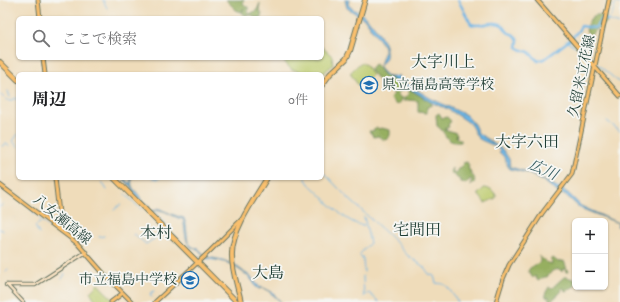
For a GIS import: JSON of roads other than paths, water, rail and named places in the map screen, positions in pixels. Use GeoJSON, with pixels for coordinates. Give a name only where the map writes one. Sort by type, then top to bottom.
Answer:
{"type":"FeatureCollection","features":[{"type":"Feature","properties":{"kind":"highway"},"geometry":{"type":"LineString","coordinates":[[324,82],[348,56],[362,16],[365,0]]}},
{"type":"Feature","properties":{"kind":"highway"},"geometry":{"type":"LineString","coordinates":[[0,63],[16,79]]}},
{"type":"Feature","properties":{"kind":"highway"},"geometry":{"type":"LineString","coordinates":[[115,180],[239,301]]}},
{"type":"Feature","properties":{"kind":"highway"},"geometry":{"type":"LineString","coordinates":[[239,301],[233,266],[232,243],[244,218],[266,180]]}},
{"type":"Feature","properties":{"kind":"main road"},"geometry":{"type":"LineString","coordinates":[[38,0],[40,16]]}},
{"type":"Feature","properties":{"kind":"main road"},"geometry":{"type":"LineString","coordinates":[[537,0],[620,96]]}},
{"type":"Feature","properties":{"kind":"main road","name":"久留米立花線"},"geometry":{"type":"LineString","coordinates":[[496,302],[502,279],[509,265],[543,212],[570,178],[574,170],[609,0]]}},
{"type":"Feature","properties":{"kind":"main road"},"geometry":{"type":"LineString","coordinates":[[43,60],[45,72]]}},
{"type":"Feature","properties":{"kind":"main road"},"geometry":{"type":"LineString","coordinates":[[56,180],[61,231]]}},
{"type":"Feature","properties":{"kind":"main road","name":"八女瀬高線"},"geometry":{"type":"LineString","coordinates":[[0,185],[71,238],[132,302]]}},
{"type":"Feature","properties":{"kind":"main road"},"geometry":{"type":"LineString","coordinates":[[155,302],[244,218]]}},
{"type":"Feature","properties":{"kind":"main road"},"geometry":{"type":"LineString","coordinates":[[24,302],[6,284],[35,285],[86,252]]}},
{"type":"Feature","properties":{"kind":"main road"},"geometry":{"type":"LineString","coordinates":[[111,302],[123,293]]}},
{"type":"Feature","properties":{"kind":"water"},"geometry":{"type":"Polygon","coordinates":[[[345,0],[349,0],[349,6],[364,16],[374,26],[382,38],[385,45],[386,57],[380,66],[384,53],[384,47],[370,28],[369,23],[367,24],[366,20],[347,8],[345,0]]]}},
{"type":"Feature","properties":{"kind":"water"},"geometry":{"type":"Polygon","coordinates":[[[379,68],[386,75],[392,78],[393,76],[396,77],[398,75],[399,79],[430,98],[466,115],[474,124],[478,133],[503,150],[509,159],[510,167],[528,172],[538,177],[568,193],[581,206],[606,218],[580,208],[568,197],[556,191],[545,182],[527,173],[510,169],[504,157],[499,152],[500,151],[493,145],[478,138],[468,122],[447,109],[429,101],[403,84],[385,76],[379,68]]]}},
{"type":"Feature","properties":{"kind":"water"},"geometry":{"type":"Polygon","coordinates":[[[125,180],[130,184],[132,180],[133,188],[143,203],[149,205],[150,210],[153,211],[158,208],[184,218],[188,243],[183,219],[160,210],[153,212],[149,211],[148,205],[142,204],[131,185],[129,185],[125,180]]]}},
{"type":"Feature","properties":{"kind":"water"},"geometry":{"type":"Polygon","coordinates":[[[188,243],[199,249],[207,257],[223,260],[236,266],[251,277],[260,288],[262,287],[266,289],[259,289],[247,275],[232,265],[206,257],[200,251],[191,247],[188,243]]]}},
{"type":"Feature","properties":{"kind":"water"},"geometry":{"type":"Polygon","coordinates":[[[266,289],[272,292],[281,302],[266,289]]]}},
{"type":"Feature","properties":{"kind":"waterway"},"geometry":{"type":"LineString","coordinates":[[103,0],[107,8]]}},
{"type":"Feature","properties":{"kind":"waterway"},"geometry":{"type":"LineString","coordinates":[[458,0],[471,24],[478,25],[496,23],[502,25],[509,33],[515,36],[518,41],[517,47],[529,52],[538,61],[546,58],[571,39],[581,26],[595,28],[602,19],[607,20]]}},
{"type":"Feature","properties":{"kind":"waterway"},"geometry":{"type":"LineString","coordinates":[[620,4],[617,3],[614,5],[614,9],[607,20],[620,24]]}},
{"type":"Feature","properties":{"kind":"waterway"},"geometry":{"type":"LineString","coordinates":[[566,41],[575,46]]}},
{"type":"Feature","properties":{"kind":"waterway"},"geometry":{"type":"LineString","coordinates":[[589,58],[595,62]]}},
{"type":"Feature","properties":{"kind":"waterway"},"geometry":{"type":"LineString","coordinates":[[597,64],[620,83]]}},
{"type":"Feature","properties":{"kind":"waterway"},"geometry":{"type":"LineString","coordinates":[[8,91],[10,97]]}},
{"type":"Feature","properties":{"kind":"waterway"},"geometry":{"type":"LineString","coordinates":[[1,95],[10,101],[16,98]]}},
{"type":"Feature","properties":{"kind":"waterway"},"geometry":{"type":"LineString","coordinates":[[607,121],[620,131]]}},
{"type":"Feature","properties":{"kind":"waterway"},"geometry":{"type":"LineString","coordinates":[[16,137],[13,141],[16,145]]}},
{"type":"Feature","properties":{"kind":"waterway"},"geometry":{"type":"LineString","coordinates":[[2,146],[6,144],[9,146]]}},
{"type":"Feature","properties":{"kind":"waterway"},"geometry":{"type":"LineString","coordinates":[[324,173],[346,196]]}},
{"type":"Feature","properties":{"kind":"waterway"},"geometry":{"type":"LineString","coordinates":[[306,180],[310,185]]}},
{"type":"Feature","properties":{"kind":"waterway"},"geometry":{"type":"LineString","coordinates":[[102,182],[107,190]]}},
{"type":"Feature","properties":{"kind":"waterway"},"geometry":{"type":"LineString","coordinates":[[311,186],[342,215],[356,224],[364,226]]}},
{"type":"Feature","properties":{"kind":"waterway"},"geometry":{"type":"LineString","coordinates":[[125,194],[141,209]]}},
{"type":"Feature","properties":{"kind":"waterway"},"geometry":{"type":"LineString","coordinates":[[347,197],[394,240],[407,255],[424,267],[429,274],[434,276],[436,283],[447,286],[458,302]]}},
{"type":"Feature","properties":{"kind":"waterway"},"geometry":{"type":"LineString","coordinates":[[114,210],[121,204]]}},
{"type":"Feature","properties":{"kind":"waterway"},"geometry":{"type":"LineString","coordinates":[[30,209],[48,227]]}},
{"type":"Feature","properties":{"kind":"waterway"},"geometry":{"type":"LineString","coordinates":[[50,213],[57,209]]}},
{"type":"Feature","properties":{"kind":"waterway"},"geometry":{"type":"LineString","coordinates":[[154,211],[184,246]]}},
{"type":"Feature","properties":{"kind":"waterway"},"geometry":{"type":"LineString","coordinates":[[360,254],[370,243],[364,217]]}},
{"type":"Feature","properties":{"kind":"waterway"},"geometry":{"type":"LineString","coordinates":[[39,234],[35,226],[41,222]]}},
{"type":"Feature","properties":{"kind":"waterway"},"geometry":{"type":"LineString","coordinates":[[133,235],[134,234],[146,244],[155,238]]}},
{"type":"Feature","properties":{"kind":"waterway"},"geometry":{"type":"LineString","coordinates":[[99,237],[104,236]]}},
{"type":"Feature","properties":{"kind":"waterway"},"geometry":{"type":"LineString","coordinates":[[168,236],[171,239]]}},
{"type":"Feature","properties":{"kind":"waterway"},"geometry":{"type":"LineString","coordinates":[[192,254],[196,258],[201,258]]}},
{"type":"Feature","properties":{"kind":"waterway"},"geometry":{"type":"LineString","coordinates":[[360,255],[363,259],[364,272]]}},
{"type":"Feature","properties":{"kind":"waterway"},"geometry":{"type":"LineString","coordinates":[[204,258],[214,260]]}},
{"type":"Feature","properties":{"kind":"waterway"},"geometry":{"type":"LineString","coordinates":[[62,279],[65,274]]}},
{"type":"Feature","properties":{"kind":"waterway"},"geometry":{"type":"LineString","coordinates":[[363,276],[364,296]]}},
{"type":"Feature","properties":{"kind":"waterway"},"geometry":{"type":"LineString","coordinates":[[152,297],[150,294],[154,291]]}},
{"type":"Feature","properties":{"kind":"waterway"},"geometry":{"type":"LineString","coordinates":[[364,296],[369,293],[379,302]]}},
{"type":"Feature","properties":{"kind":"place","name":"県立福島高等学校"},"geometry":{"type":"Point","coordinates":[369,85]}},
{"type":"Feature","properties":{"kind":"place","name":"市立福島中学校"},"geometry":{"type":"Point","coordinates":[190,280]}},
{"type":"Feature","properties":{"kind":"district","name":"大字川上"},"geometry":{"type":"Point","coordinates":[443,62]}},
{"type":"Feature","properties":{"kind":"district","name":"大字六田"},"geometry":{"type":"Point","coordinates":[527,142]}},
{"type":"Feature","properties":{"kind":"district","name":"宅間田"},"geometry":{"type":"Point","coordinates":[417,230]}},
{"type":"Feature","properties":{"kind":"district","name":"本村"},"geometry":{"type":"Point","coordinates":[156,233]}},
{"type":"Feature","properties":{"kind":"district","name":"大島"},"geometry":{"type":"Point","coordinates":[268,273]}},
{"type":"Feature","properties":{"kind":"water label","name":"広川"},"geometry":{"type":"Point","coordinates":[543,170]}}]}
